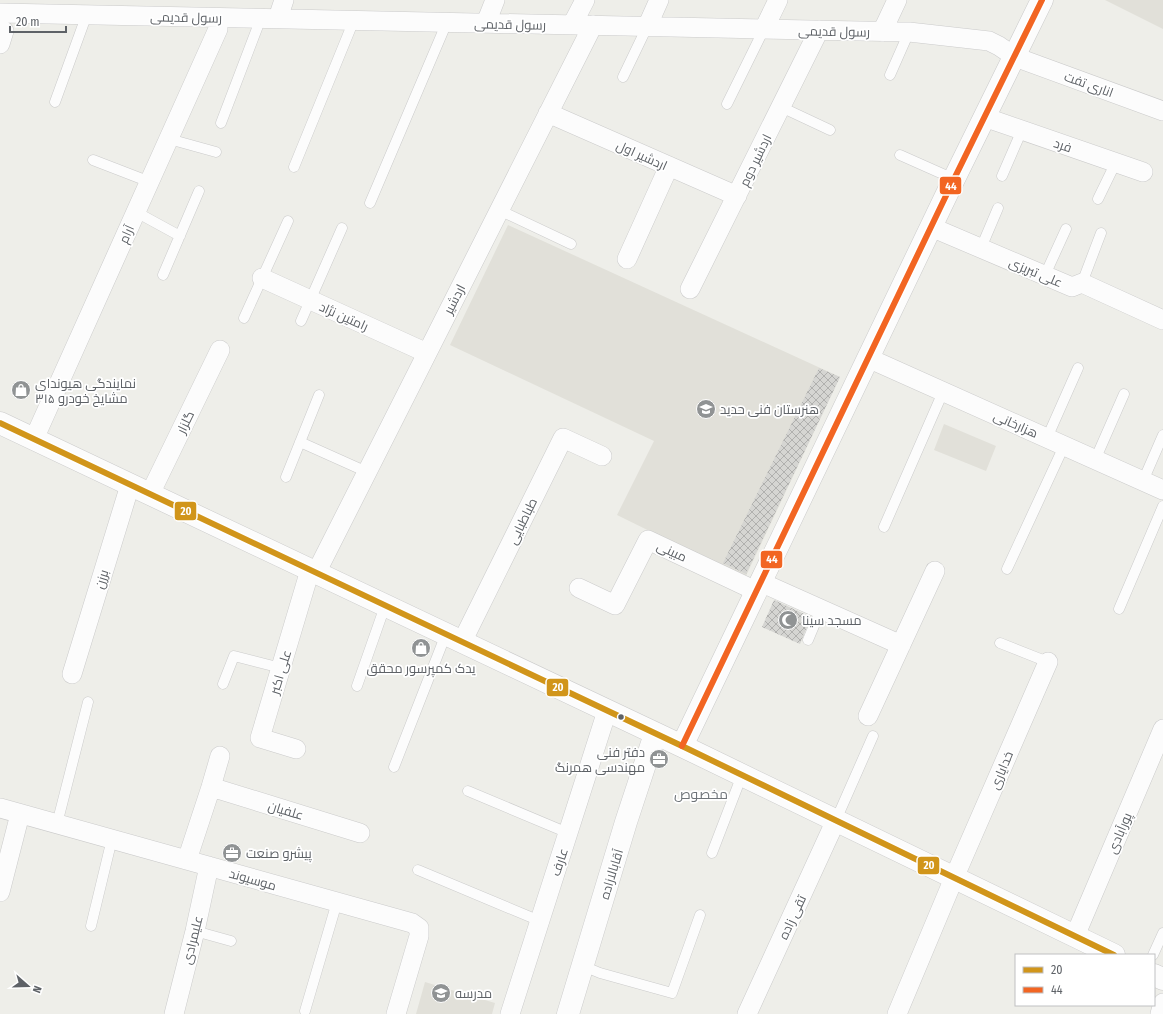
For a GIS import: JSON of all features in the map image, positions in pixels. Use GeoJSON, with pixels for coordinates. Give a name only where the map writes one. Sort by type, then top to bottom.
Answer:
{"type":"FeatureCollection","features":[{"type":"Feature","properties":{"kind":"main road"},"geometry":{"type":"LineString","coordinates":[[682,746],[954,179],[1042,0]]}},
{"type":"Feature","properties":{"kind":"main road"},"geometry":{"type":"LineString","coordinates":[[0,423],[682,746],[1112,954]]}},
{"type":"Feature","properties":{"kind":"main road","name":"آقابالازاده"},"geometry":{"type":"LineString","coordinates":[[568,1014],[626,822],[655,734]]}},
{"type":"Feature","properties":{"kind":"street"},"geometry":{"type":"LineString","coordinates":[[270,18],[284,0]]}},
{"type":"Feature","properties":{"kind":"street"},"geometry":{"type":"LineString","coordinates":[[486,23],[495,0]]}},
{"type":"Feature","properties":{"kind":"street"},"geometry":{"type":"LineString","coordinates":[[572,25],[585,0]]}},
{"type":"Feature","properties":{"kind":"street"},"geometry":{"type":"LineString","coordinates":[[647,27],[659,0]]}},
{"type":"Feature","properties":{"kind":"street"},"geometry":{"type":"LineString","coordinates":[[764,29],[778,0]]}},
{"type":"Feature","properties":{"kind":"street"},"geometry":{"type":"LineString","coordinates":[[882,32],[897,0]]}},
{"type":"Feature","properties":{"kind":"street","name":"رسول قدیمی"},"geometry":{"type":"LineString","coordinates":[[0,12],[909,32],[989,41],[1015,57]]}},
{"type":"Feature","properties":{"kind":"street","name":"اردشیر"},"geometry":{"type":"LineString","coordinates":[[313,571],[367,472],[593,26]]}},
{"type":"Feature","properties":{"kind":"street","name":"آرام"},"geometry":{"type":"LineString","coordinates":[[34,439],[218,29]]}},
{"type":"Feature","properties":{"kind":"street","name":"اردشیر دوم"},"geometry":{"type":"LineString","coordinates":[[690,289],[819,30]]}},
{"type":"Feature","properties":{"kind":"street","name":"اناری تفت"},"geometry":{"type":"LineString","coordinates":[[1015,57],[1163,110]]}},
{"type":"Feature","properties":{"kind":"street","name":"اردشیر اول"},"geometry":{"type":"LineString","coordinates":[[548,113],[737,196]]}},
{"type":"Feature","properties":{"kind":"street","name":"فرد"},"geometry":{"type":"LineString","coordinates":[[984,117],[1143,172]]}},
{"type":"Feature","properties":{"kind":"street"},"geometry":{"type":"LineString","coordinates":[[627,259],[669,166]]}},
{"type":"Feature","properties":{"kind":"street","name":"علی تبریزی"},"geometry":{"type":"LineString","coordinates":[[931,227],[1072,287],[1082,283],[1163,320]]}},
{"type":"Feature","properties":{"kind":"street","name":"رامتین نژاد"},"geometry":{"type":"LineString","coordinates":[[262,278],[427,353]]}},
{"type":"Feature","properties":{"kind":"street","name":"گلزار"},"geometry":{"type":"LineString","coordinates":[[150,494],[220,350]]}},
{"type":"Feature","properties":{"kind":"street","name":"هزارخانی"},"geometry":{"type":"LineString","coordinates":[[868,358],[1163,490]]}},
{"type":"Feature","properties":{"kind":"street","name":"طباطبایی"},"geometry":{"type":"LineString","coordinates":[[454,638],[563,438],[602,456]]}},
{"type":"Feature","properties":{"kind":"street","name":"برزن"},"geometry":{"type":"LineString","coordinates":[[72,674],[130,485]]}},
{"type":"Feature","properties":{"kind":"street","name":"مبینی"},"geometry":{"type":"LineString","coordinates":[[579,588],[616,605],[648,540],[758,586]]}},
{"type":"Feature","properties":{"kind":"street","name":"علی اکبر"},"geometry":{"type":"LineString","coordinates":[[296,749],[260,738],[313,571]]}},
{"type":"Feature","properties":{"kind":"street"},"geometry":{"type":"LineString","coordinates":[[868,716],[935,571]]}},
{"type":"Feature","properties":{"kind":"street"},"geometry":{"type":"LineString","coordinates":[[758,586],[821,609],[901,645]]}},
{"type":"Feature","properties":{"kind":"street","name":"خدایاری"},"geometry":{"type":"LineString","coordinates":[[896,1014],[1048,662]]}},
{"type":"Feature","properties":{"kind":"street","name":"عارف"},"geometry":{"type":"LineString","coordinates":[[510,1014],[607,711]]}},
{"type":"Feature","properties":{"kind":"street","name":"پورآبادی"},"geometry":{"type":"LineString","coordinates":[[1075,936],[1163,729]]}},
{"type":"Feature","properties":{"kind":"street"},"geometry":{"type":"LineString","coordinates":[[188,860],[220,756]]}},
{"type":"Feature","properties":{"kind":"street","name":"علفیان"},"geometry":{"type":"LineString","coordinates":[[211,787],[360,833]]}},
{"type":"Feature","properties":{"kind":"street","name":"موسیوند"},"geometry":{"type":"LineString","coordinates":[[0,808],[412,923],[419,928],[419,936],[396,1014]]}},
{"type":"Feature","properties":{"kind":"street"},"geometry":{"type":"LineString","coordinates":[[0,892],[20,814]]}},
{"type":"Feature","properties":{"kind":"street","name":"تقی زاده"},"geometry":{"type":"LineString","coordinates":[[747,1014],[836,820]]}},
{"type":"Feature","properties":{"kind":"street","name":"علیمرادی"},"geometry":{"type":"LineString","coordinates":[[174,1014],[195,931],[209,866]]}},
{"type":"Feature","properties":{"kind":"street"},"geometry":{"type":"LineString","coordinates":[[1160,1014],[1163,1003]]}},
{"type":"Feature","properties":{"kind":"lane"},"geometry":{"type":"LineString","coordinates":[[55,102],[87,14]]}},
{"type":"Feature","properties":{"kind":"lane"},"geometry":{"type":"LineString","coordinates":[[221,123],[270,18]]}},
{"type":"Feature","properties":{"kind":"lane"},"geometry":{"type":"LineString","coordinates":[[294,167],[354,20]]}},
{"type":"Feature","properties":{"kind":"lane"},"geometry":{"type":"LineString","coordinates":[[370,203],[448,22]]}},
{"type":"Feature","properties":{"kind":"lane"},"geometry":{"type":"LineString","coordinates":[[623,77],[647,27]]}},
{"type":"Feature","properties":{"kind":"lane"},"geometry":{"type":"LineString","coordinates":[[727,104],[764,29]]}},
{"type":"Feature","properties":{"kind":"lane"},"geometry":{"type":"LineString","coordinates":[[890,75],[909,32]]}},
{"type":"Feature","properties":{"kind":"lane"},"geometry":{"type":"LineString","coordinates":[[781,107],[830,130]]}},
{"type":"Feature","properties":{"kind":"lane"},"geometry":{"type":"LineString","coordinates":[[1002,176],[1022,130]]}},
{"type":"Feature","properties":{"kind":"lane"},"geometry":{"type":"LineString","coordinates":[[169,139],[216,152]]}},
{"type":"Feature","properties":{"kind":"lane"},"geometry":{"type":"LineString","coordinates":[[900,156],[954,179]]}},
{"type":"Feature","properties":{"kind":"lane"},"geometry":{"type":"LineString","coordinates":[[93,160],[150,182]]}},
{"type":"Feature","properties":{"kind":"lane"},"geometry":{"type":"LineString","coordinates":[[1098,199],[1116,162]]}},
{"type":"Feature","properties":{"kind":"lane"},"geometry":{"type":"LineString","coordinates":[[163,275],[199,191]]}},
{"type":"Feature","properties":{"kind":"lane"},"geometry":{"type":"LineString","coordinates":[[981,248],[998,208]]}},
{"type":"Feature","properties":{"kind":"lane"},"geometry":{"type":"LineString","coordinates":[[499,210],[571,244]]}},
{"type":"Feature","properties":{"kind":"lane"},"geometry":{"type":"LineString","coordinates":[[136,212],[180,236]]}},
{"type":"Feature","properties":{"kind":"lane"},"geometry":{"type":"LineString","coordinates":[[244,318],[288,221]]}},
{"type":"Feature","properties":{"kind":"lane"},"geometry":{"type":"LineString","coordinates":[[301,320],[342,228]]}},
{"type":"Feature","properties":{"kind":"lane"},"geometry":{"type":"LineString","coordinates":[[1045,275],[1066,229]]}},
{"type":"Feature","properties":{"kind":"lane"},"geometry":{"type":"LineString","coordinates":[[1082,283],[1101,233]]}},
{"type":"Feature","properties":{"kind":"lane"},"geometry":{"type":"LineString","coordinates":[[1046,438],[1078,368]]}},
{"type":"Feature","properties":{"kind":"lane"},"geometry":{"type":"LineString","coordinates":[[884,527],[943,392]]}},
{"type":"Feature","properties":{"kind":"lane"},"geometry":{"type":"LineString","coordinates":[[1096,460],[1124,394]]}},
{"type":"Feature","properties":{"kind":"lane"},"geometry":{"type":"LineString","coordinates":[[286,477],[319,395]]}},
{"type":"Feature","properties":{"kind":"lane"},"geometry":{"type":"LineString","coordinates":[[1143,481],[1163,436]]}},
{"type":"Feature","properties":{"kind":"lane"},"geometry":{"type":"LineString","coordinates":[[300,442],[367,472]]}},
{"type":"Feature","properties":{"kind":"lane"},"geometry":{"type":"LineString","coordinates":[[1007,569],[1064,446]]}},
{"type":"Feature","properties":{"kind":"lane"},"geometry":{"type":"LineString","coordinates":[[1119,609],[1163,506]]}},
{"type":"Feature","properties":{"kind":"lane"},"geometry":{"type":"LineString","coordinates":[[357,686],[385,606]]}},
{"type":"Feature","properties":{"kind":"lane"},"geometry":{"type":"LineString","coordinates":[[808,640],[821,609]]}},
{"type":"Feature","properties":{"kind":"lane"},"geometry":{"type":"LineString","coordinates":[[394,767],[454,638]]}},
{"type":"Feature","properties":{"kind":"lane"},"geometry":{"type":"LineString","coordinates":[[1000,643],[1048,662]]}},
{"type":"Feature","properties":{"kind":"lane"},"geometry":{"type":"LineString","coordinates":[[224,684],[234,656],[281,668]]}},
{"type":"Feature","properties":{"kind":"lane"},"geometry":{"type":"LineString","coordinates":[[57,824],[88,702]]}},
{"type":"Feature","properties":{"kind":"lane"},"geometry":{"type":"LineString","coordinates":[[836,820],[874,736]]}},
{"type":"Feature","properties":{"kind":"lane"},"geometry":{"type":"LineString","coordinates":[[712,853],[742,775]]}},
{"type":"Feature","properties":{"kind":"lane"},"geometry":{"type":"LineString","coordinates":[[468,791],[568,833]]}},
{"type":"Feature","properties":{"kind":"lane"},"geometry":{"type":"LineString","coordinates":[[91,926],[112,839]]}},
{"type":"Feature","properties":{"kind":"lane"},"geometry":{"type":"LineString","coordinates":[[418,870],[540,922]]}},
{"type":"Feature","properties":{"kind":"lane"},"geometry":{"type":"LineString","coordinates":[[306,1011],[337,902]]}},
{"type":"Feature","properties":{"kind":"lane"},"geometry":{"type":"LineString","coordinates":[[583,966],[672,993],[700,914]]}},
{"type":"Feature","properties":{"kind":"lane"},"geometry":{"type":"LineString","coordinates":[[195,931],[231,941]]}},
{"type":"Feature","properties":{"kind":"lane"},"geometry":{"type":"LineString","coordinates":[[1154,954],[1163,933]]}},
{"type":"Feature","properties":{"kind":"shaded area"},"geometry":{"type":"Polygon","coordinates":[[[1105,0],[1163,0],[1163,29],[1105,0]]]}},
{"type":"Feature","properties":{"kind":"shaded area","name":"هنرستان فنی حدید"},"geometry":{"type":"Polygon","coordinates":[[[508,225],[840,377],[745,578],[617,515],[654,441],[450,345],[508,225]]]}},
{"type":"Feature","properties":{"kind":"shaded area"},"geometry":{"type":"Polygon","coordinates":[[[944,424],[996,446],[986,471],[934,450],[944,424]]]}},
{"type":"Feature","properties":{"kind":"shaded area","name":"مدرسه"},"geometry":{"type":"Polygon","coordinates":[[[425,982],[495,1003],[492,1014],[416,1014],[425,982]]]}},
{"type":"Feature","properties":{"kind":"building"},"geometry":{"type":"Polygon","coordinates":[[[819,368],[840,377],[746,574],[723,563],[819,368]]]}},
{"type":"Feature","properties":{"kind":"building","name":"مسجد سینا"},"geometry":{"type":"Polygon","coordinates":[[[774,600],[811,617],[800,644],[762,627],[774,600]]]}},
{"type":"Feature","properties":{"kind":"transit line","name":"44"},"geometry":{"type":"LineString","coordinates":[[682,746],[954,179],[1042,0]]}},
{"type":"Feature","properties":{"kind":"transit line","name":"20"},"geometry":{"type":"LineString","coordinates":[[0,423],[682,746],[1112,954]]}},
{"type":"Feature","properties":{"kind":"place","name":"نمایندگی هیوندای ۳۱۵ مشایخ خودرو"},"geometry":{"type":"Point","coordinates":[21,390]}},
{"type":"Feature","properties":{"kind":"place","name":"هنرستان فنی حدید"},"geometry":{"type":"Point","coordinates":[706,409]}},
{"type":"Feature","properties":{"kind":"place","name":"مسجد سینا"},"geometry":{"type":"Point","coordinates":[788,620]}},
{"type":"Feature","properties":{"kind":"place","name":"یدک کمپرسور محقق"},"geometry":{"type":"Point","coordinates":[421,648]}},
{"type":"Feature","properties":{"kind":"place","name":"دفتر فنی مهندسی همرنگ"},"geometry":{"type":"Point","coordinates":[659,759]}},
{"type":"Feature","properties":{"kind":"place","name":"پیشرو صنعت"},"geometry":{"type":"Point","coordinates":[232,853]}},
{"type":"Feature","properties":{"kind":"place","name":"مدرسه"},"geometry":{"type":"Point","coordinates":[441,993]}},
{"type":"Feature","properties":{"kind":"district","name":"مخصوص"},"geometry":{"type":"Point","coordinates":[701,794]}}]}
